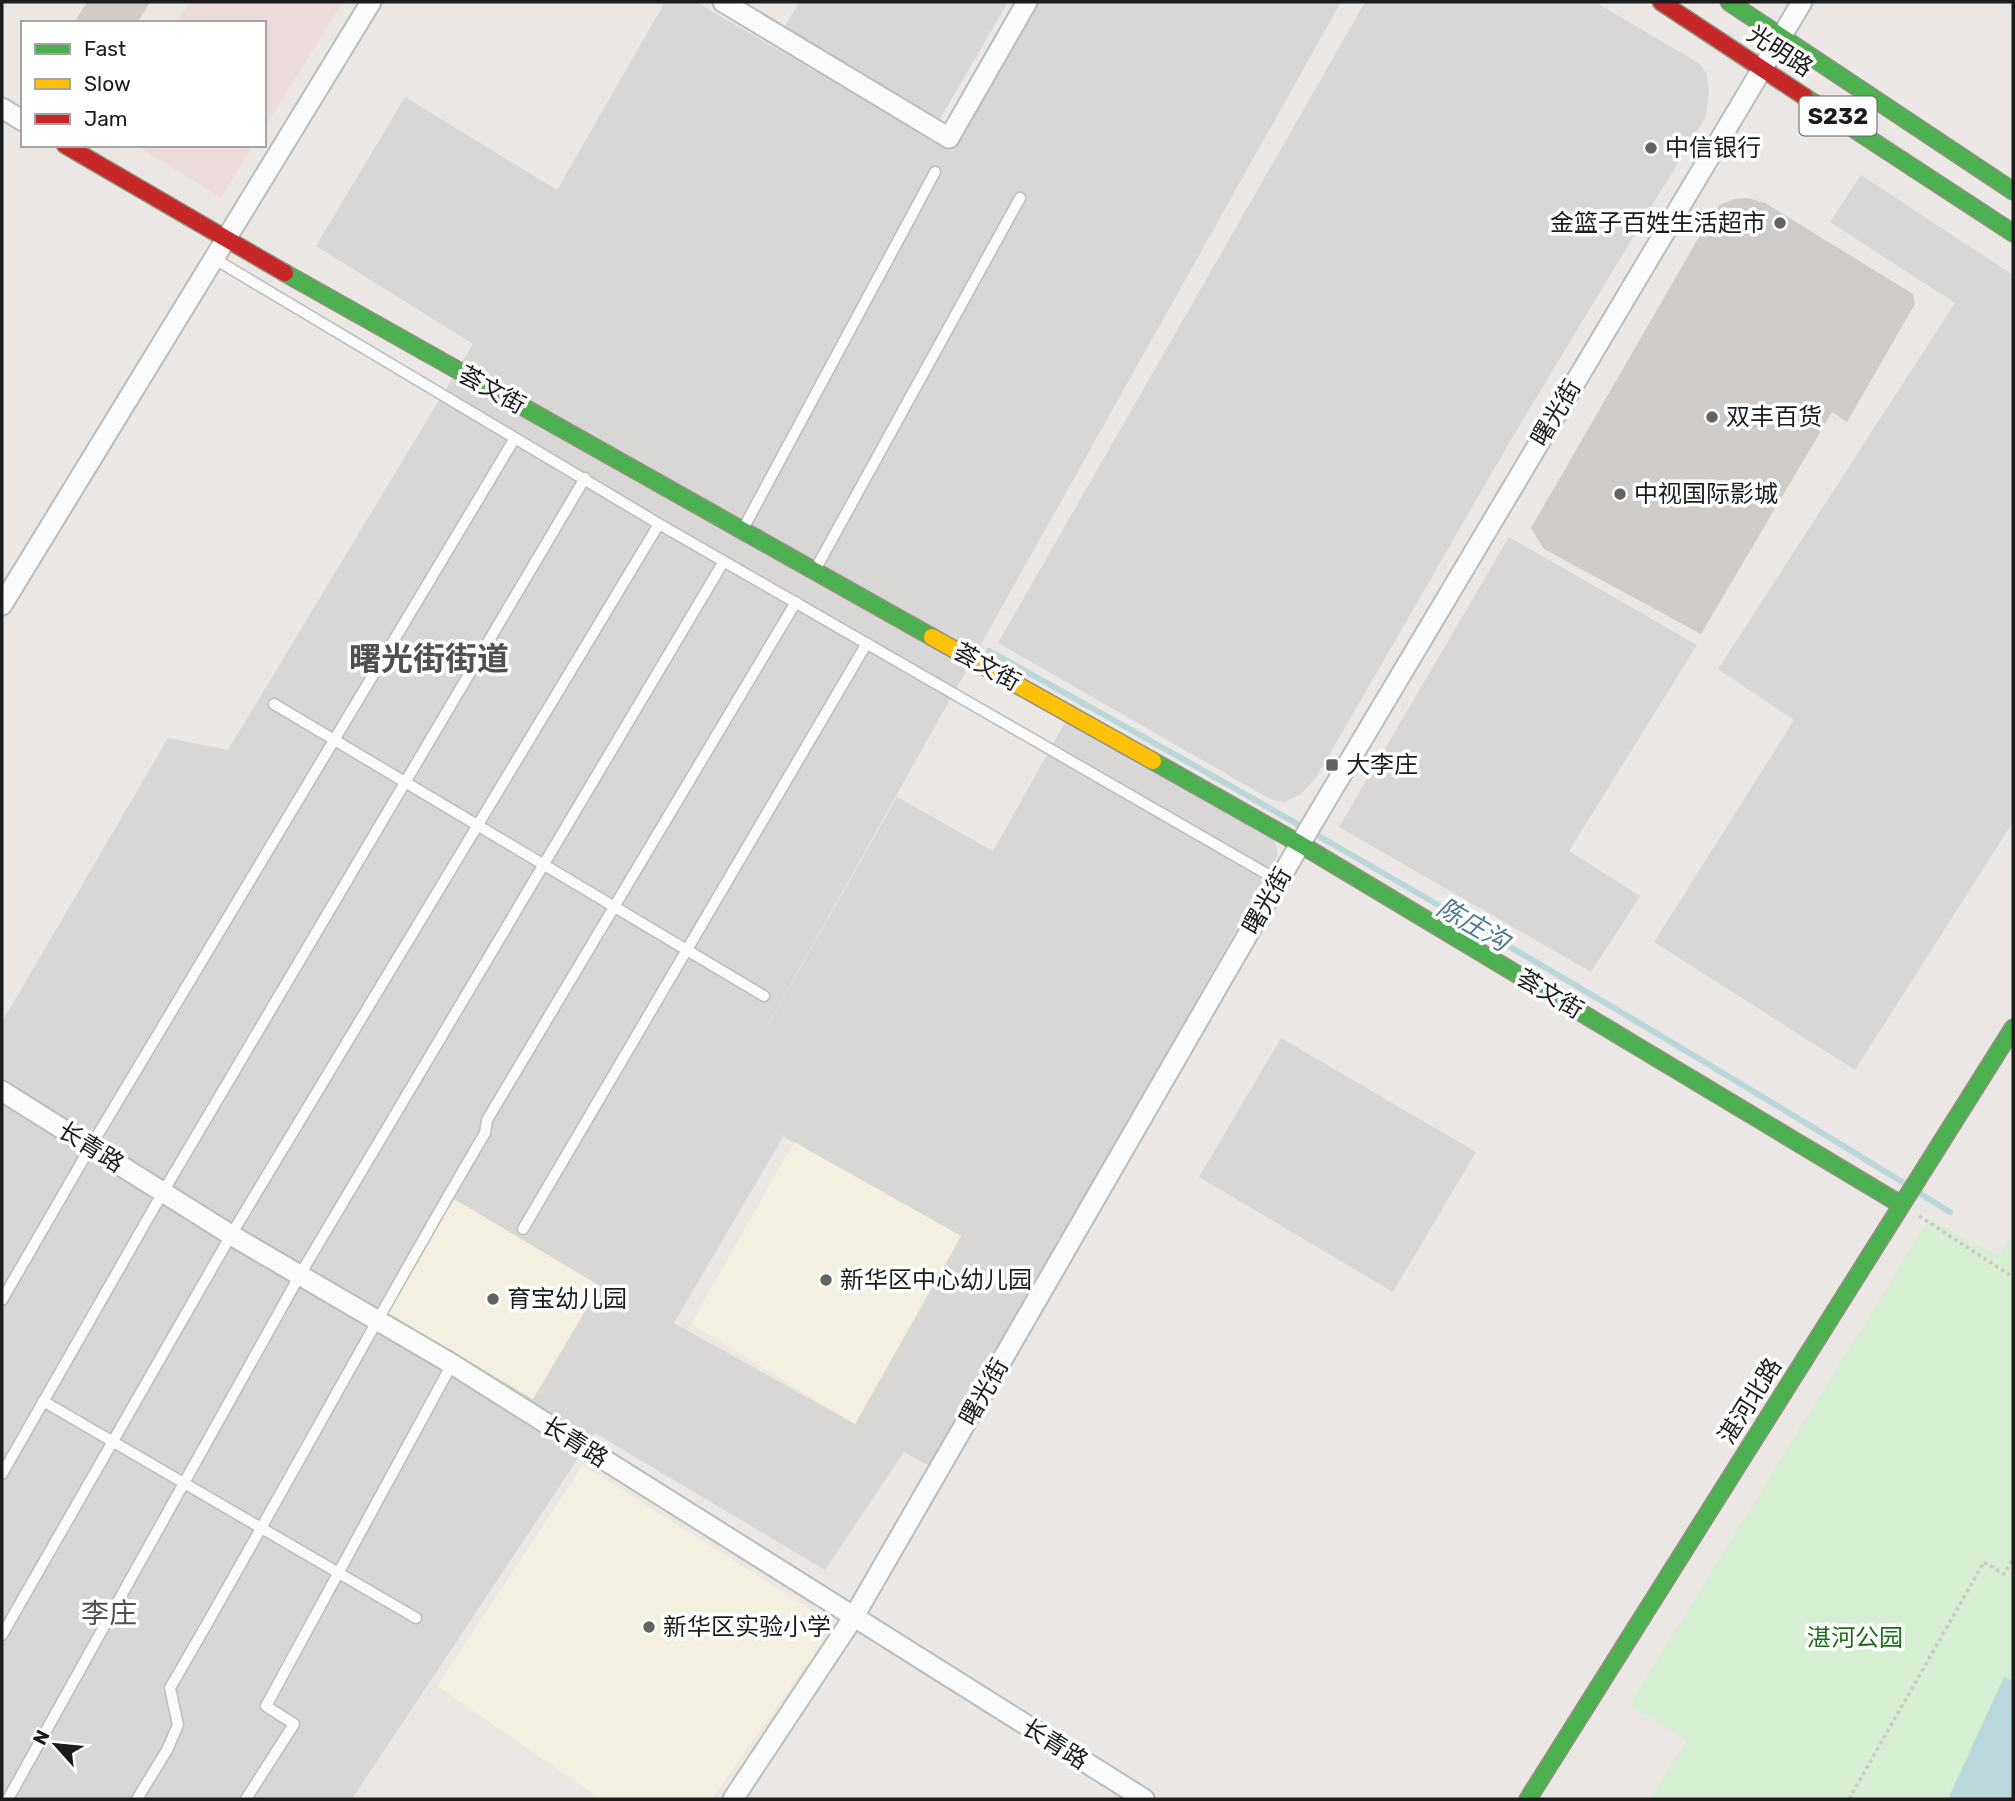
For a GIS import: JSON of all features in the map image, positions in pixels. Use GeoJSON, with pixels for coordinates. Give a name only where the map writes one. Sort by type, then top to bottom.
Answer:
{"type":"FeatureCollection","features":[{"type":"Feature","properties":{"kind":"street"},"geometry":{"type":"LineString","coordinates":[[2,605],[371,2]]}},
{"type":"Feature","properties":{"kind":"street"},"geometry":{"type":"LineString","coordinates":[[723,2],[949,138],[1027,2]]}},
{"type":"Feature","properties":{"kind":"street","name":"光明路"},"geometry":{"type":"LineString","coordinates":[[1661,2],[2013,233]]}},
{"type":"Feature","properties":{"kind":"street","name":"光明路"},"geometry":{"type":"LineString","coordinates":[[1729,2],[2013,191]]}},
{"type":"Feature","properties":{"kind":"street","name":"曙光街"},"geometry":{"type":"LineString","coordinates":[[733,1799],[853,1618],[1303,839],[1802,2]]}},
{"type":"Feature","properties":{"kind":"street"},"geometry":{"type":"LineString","coordinates":[[2,108],[21,120]]}},
{"type":"Feature","properties":{"kind":"street","name":"荟文街"},"geometry":{"type":"LineString","coordinates":[[68,147],[224,239],[815,571],[1303,839],[1903,1199]]}},
{"type":"Feature","properties":{"kind":"street","name":"湛河北路"},"geometry":{"type":"LineString","coordinates":[[1528,1799],[2013,1028]]}},
{"type":"Feature","properties":{"kind":"street","name":"长青路"},"geometry":{"type":"LineString","coordinates":[[2,1091],[231,1235],[301,1273],[452,1364],[1144,1799]]}},
{"type":"Feature","properties":{"kind":"lane"},"geometry":{"type":"LineString","coordinates":[[742,530],[935,172]]}},
{"type":"Feature","properties":{"kind":"lane"},"geometry":{"type":"LineString","coordinates":[[815,571],[1020,198]]}},
{"type":"Feature","properties":{"kind":"lane"},"geometry":{"type":"LineString","coordinates":[[213,258],[659,524],[1279,881]]}},
{"type":"Feature","properties":{"kind":"lane"},"geometry":{"type":"LineString","coordinates":[[2,1300],[90,1146],[515,438]]}},
{"type":"Feature","properties":{"kind":"lane"},"geometry":{"type":"LineString","coordinates":[[2,1474],[163,1192],[585,478]]}},
{"type":"Feature","properties":{"kind":"lane"},"geometry":{"type":"LineString","coordinates":[[2,1636],[231,1235],[659,524]]}},
{"type":"Feature","properties":{"kind":"lane"},"geometry":{"type":"LineString","coordinates":[[8,1799],[301,1273],[724,561]]}},
{"type":"Feature","properties":{"kind":"lane"},"geometry":{"type":"LineString","coordinates":[[137,1799],[167,1750],[178,1725],[170,1688],[262,1529],[376,1318],[485,1133],[487,1120],[616,908],[796,602]]}},
{"type":"Feature","properties":{"kind":"lane"},"geometry":{"type":"LineString","coordinates":[[523,1229],[867,643]]}},
{"type":"Feature","properties":{"kind":"lane"},"geometry":{"type":"LineString","coordinates":[[274,704],[764,996]]}},
{"type":"Feature","properties":{"kind":"lane"},"geometry":{"type":"LineString","coordinates":[[246,1799],[294,1724],[266,1706],[452,1364]]}},
{"type":"Feature","properties":{"kind":"lane"},"geometry":{"type":"LineString","coordinates":[[43,1401],[416,1618]]}},
{"type":"Feature","properties":{"kind":"path"},"geometry":{"type":"LineString","coordinates":[[1903,1199],[2013,1277]]}},
{"type":"Feature","properties":{"kind":"path"},"geometry":{"type":"LineString","coordinates":[[1849,1799],[1984,1562],[2004,1574],[2013,1559]]}},
{"type":"Feature","properties":{"kind":"shaded area"},"geometry":{"type":"Polygon","coordinates":[[[190,2],[343,2],[266,125],[266,21],[178,21],[190,2]]]}},
{"type":"Feature","properties":{"kind":"shaded area","name":"李庄"},"geometry":{"type":"Polygon","coordinates":[[[665,2],[696,2],[952,151],[1038,2],[1341,2],[725,1101],[897,797],[993,851],[1067,719],[1275,841],[1278,855],[933,1468],[904,1452],[825,1570],[595,1433],[352,1799],[2,1799],[2,1022],[168,738],[228,750],[473,344],[316,246],[405,97],[557,190],[665,2]],[[775,1132],[783,1137],[674,1323],[855,1424],[961,1236],[775,1132]]]}},
{"type":"Feature","properties":{"kind":"shaded area"},"geometry":{"type":"Polygon","coordinates":[[[799,2],[1008,2],[940,119],[784,28],[799,2]]]}},
{"type":"Feature","properties":{"kind":"shaded area"},"geometry":{"type":"Polygon","coordinates":[[[1365,2],[1595,2],[1700,64],[1707,74],[1709,93],[1705,118],[1512,438],[1316,778],[1300,795],[1284,802],[1270,799],[998,643],[1365,2]]]}},
{"type":"Feature","properties":{"kind":"shaded area"},"geometry":{"type":"Polygon","coordinates":[[[139,147],[252,147],[221,198],[139,147]]]}},
{"type":"Feature","properties":{"kind":"shaded area"},"geometry":{"type":"Polygon","coordinates":[[[1861,175],[2013,275],[2013,822],[1855,1070],[1654,942],[1794,720],[1718,669],[1955,303],[1830,222],[1861,175]]]}},
{"type":"Feature","properties":{"kind":"shaded area"},"geometry":{"type":"Polygon","coordinates":[[[1509,537],[1697,645],[1569,851],[1640,896],[1591,972],[1339,827],[1509,537]]]}},
{"type":"Feature","properties":{"kind":"shaded area"},"geometry":{"type":"Polygon","coordinates":[[[1281,1038],[1476,1152],[1393,1292],[1199,1177],[1281,1038]]]}},
{"type":"Feature","properties":{"kind":"shaded area","name":"新华区中心幼儿园"},"geometry":{"type":"Polygon","coordinates":[[[794,1142],[961,1236],[855,1424],[691,1324],[794,1142]]]}},
{"type":"Feature","properties":{"kind":"shaded area","name":"育宝幼儿园"},"geometry":{"type":"Polygon","coordinates":[[[454,1199],[600,1286],[533,1399],[387,1313],[454,1199]]]}},
{"type":"Feature","properties":{"kind":"shaded area","name":"新华区实验小学"},"geometry":{"type":"Polygon","coordinates":[[[583,1465],[811,1610],[820,1621],[821,1644],[712,1799],[601,1799],[437,1686],[583,1465]]]}},
{"type":"Feature","properties":{"kind":"green space","name":"湛河公园"},"geometry":{"type":"Polygon","coordinates":[[[1929,1219],[1999,1256],[2013,1234],[2013,1799],[1650,1799],[1687,1740],[1630,1704],[1929,1219]]]}},
{"type":"Feature","properties":{"kind":"water"},"geometry":{"type":"Polygon","coordinates":[[[2004,1677],[2013,1681],[2013,1799],[1948,1799],[2004,1677]]]}},
{"type":"Feature","properties":{"kind":"building"},"geometry":{"type":"Polygon","coordinates":[[[87,2],[150,2],[138,21],[75,21],[87,2]]]}},
{"type":"Feature","properties":{"kind":"building","name":"双丰百货"},"geometry":{"type":"Polygon","coordinates":[[[1748,198],[1765,203],[1913,294],[1915,304],[1847,422],[1832,412],[1701,634],[1544,549],[1531,528],[1706,225],[1720,205],[1734,199],[1748,198]]]}},
{"type":"Feature","properties":{"kind":"waterway","name":"陈庄沟"},"geometry":{"type":"LineString","coordinates":[[989,651],[1451,912],[1907,1185]]}},
{"type":"Feature","properties":{"kind":"waterway","name":"陈庄沟"},"geometry":{"type":"LineString","coordinates":[[1916,1191],[1950,1212]]}},
{"type":"Feature","properties":{"kind":"traffic: fast"},"geometry":{"type":"LineString","coordinates":[[1729,2],[2013,191]]}},
{"type":"Feature","properties":{"kind":"traffic: fast"},"geometry":{"type":"LineString","coordinates":[[1805,97],[2013,233]]}},
{"type":"Feature","properties":{"kind":"traffic: fast"},"geometry":{"type":"LineString","coordinates":[[285,273],[932,637]]}},
{"type":"Feature","properties":{"kind":"traffic: fast"},"geometry":{"type":"LineString","coordinates":[[1153,761],[1300,844],[1900,1204]]}},
{"type":"Feature","properties":{"kind":"traffic: fast"},"geometry":{"type":"LineString","coordinates":[[1528,1799],[2013,1028]]}},
{"type":"Feature","properties":{"kind":"traffic: slow"},"geometry":{"type":"LineString","coordinates":[[932,637],[1153,761]]}},
{"type":"Feature","properties":{"kind":"traffic: jam"},"geometry":{"type":"LineString","coordinates":[[1661,2],[1805,97]]}},
{"type":"Feature","properties":{"kind":"traffic: jam"},"geometry":{"type":"LineString","coordinates":[[68,147],[285,273]]}},
{"type":"Feature","properties":{"kind":"place","name":"中信银行"},"geometry":{"type":"Point","coordinates":[1651,148]}},
{"type":"Feature","properties":{"kind":"place","name":"金篮子百姓生活超市"},"geometry":{"type":"Point","coordinates":[1780,223]}},
{"type":"Feature","properties":{"kind":"place","name":"双丰百货"},"geometry":{"type":"Point","coordinates":[1712,417]}},
{"type":"Feature","properties":{"kind":"place","name":"中视国际影城"},"geometry":{"type":"Point","coordinates":[1620,494]}},
{"type":"Feature","properties":{"kind":"place","name":"大李庄"},"geometry":{"type":"Point","coordinates":[1332,765]}},
{"type":"Feature","properties":{"kind":"place","name":"新华区中心幼儿园"},"geometry":{"type":"Point","coordinates":[826,1280]}},
{"type":"Feature","properties":{"kind":"place","name":"育宝幼儿园"},"geometry":{"type":"Point","coordinates":[493,1299]}},
{"type":"Feature","properties":{"kind":"place","name":"新华区实验小学"},"geometry":{"type":"Point","coordinates":[649,1627]}},
{"type":"Feature","properties":{"kind":"district","name":"曙光街街道"},"geometry":{"type":"Point","coordinates":[429,659]}},
{"type":"Feature","properties":{"kind":"district","name":"李庄"},"geometry":{"type":"Point","coordinates":[109,1613]}}]}
